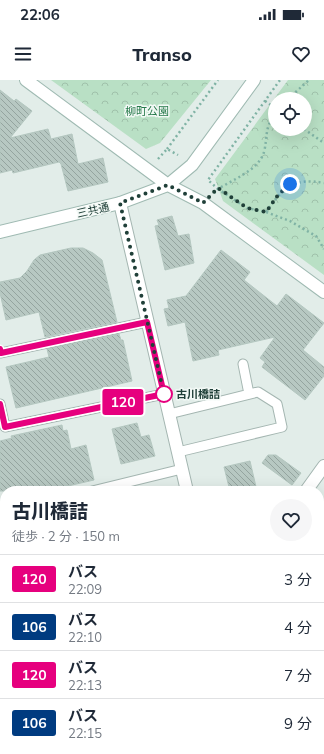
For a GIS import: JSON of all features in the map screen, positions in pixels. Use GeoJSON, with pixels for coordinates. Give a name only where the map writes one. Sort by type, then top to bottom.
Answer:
{"type":"FeatureCollection","features":[{"type":"Feature","properties":{"kind":"street"},"geometry":{"type":"LineString","coordinates":[[26,80],[168,185],[203,203],[324,292]]}},
{"type":"Feature","properties":{"kind":"street","name":"三共通"},"geometry":{"type":"LineString","coordinates":[[0,232],[120,203],[168,185],[192,165],[254,80]]}},
{"type":"Feature","properties":{"kind":"street"},"geometry":{"type":"LineString","coordinates":[[120,203],[186,486]]}},
{"type":"Feature","properties":{"kind":"street"},"geometry":{"type":"LineString","coordinates":[[310,486],[324,466]]}},
{"type":"Feature","properties":{"kind":"lane"},"geometry":{"type":"LineString","coordinates":[[0,352],[147,322]]}},
{"type":"Feature","properties":{"kind":"lane"},"geometry":{"type":"LineString","coordinates":[[243,364],[249,394]]}},
{"type":"Feature","properties":{"kind":"lane"},"geometry":{"type":"LineString","coordinates":[[169,414],[258,392],[277,404],[282,427],[178,452]]}},
{"type":"Feature","properties":{"kind":"lane"},"geometry":{"type":"LineString","coordinates":[[0,404],[2,428],[164,394]]}},
{"type":"Feature","properties":{"kind":"lane"},"geometry":{"type":"LineString","coordinates":[[112,486],[182,469]]}},
{"type":"Feature","properties":{"kind":"path"},"geometry":{"type":"LineString","coordinates":[[158,159],[218,80]]}},
{"type":"Feature","properties":{"kind":"path"},"geometry":{"type":"LineString","coordinates":[[280,80],[208,180],[247,208],[266,212],[290,221],[316,236],[324,249]]}},
{"type":"Feature","properties":{"kind":"path"},"geometry":{"type":"LineString","coordinates":[[296,92],[309,80]]}},
{"type":"Feature","properties":{"kind":"path"},"geometry":{"type":"LineString","coordinates":[[203,203],[218,188],[247,171],[260,161],[264,152],[268,129]]}},
{"type":"Feature","properties":{"kind":"path"},"geometry":{"type":"LineString","coordinates":[[312,135],[324,143]]}},
{"type":"Feature","properties":{"kind":"path"},"geometry":{"type":"LineString","coordinates":[[167,149],[178,155]]}},
{"type":"Feature","properties":{"kind":"path"},"geometry":{"type":"LineString","coordinates":[[266,212],[278,195],[290,184],[309,181],[324,183]]}},
{"type":"Feature","properties":{"kind":"green space","name":"柳町公園"},"geometry":{"type":"Polygon","coordinates":[[[51,80],[211,80],[160,143],[146,149],[51,80]]]}},
{"type":"Feature","properties":{"kind":"green space"},"geometry":{"type":"Polygon","coordinates":[[[288,80],[324,80],[324,275],[223,201],[215,179],[268,107],[268,136],[312,136],[312,92],[279,92],[288,80]]]}},
{"type":"Feature","properties":{"kind":"building"},"geometry":{"type":"Polygon","coordinates":[[[0,90],[14,101],[16,99],[32,111],[10,138],[48,129],[51,139],[72,134],[78,164],[103,158],[108,182],[68,191],[61,164],[59,162],[13,173],[12,170],[0,173],[0,90]]]}},
{"type":"Feature","properties":{"kind":"building"},"geometry":{"type":"Polygon","coordinates":[[[172,216],[178,236],[189,234],[194,263],[165,270],[155,226],[159,225],[157,220],[172,216]]]}},
{"type":"Feature","properties":{"kind":"building"},"geometry":{"type":"Polygon","coordinates":[[[71,248],[83,248],[102,260],[117,322],[45,337],[39,312],[6,320],[0,293],[0,282],[20,278],[27,271],[34,260],[40,255],[71,248]]]}},
{"type":"Feature","properties":{"kind":"building"},"geometry":{"type":"Polygon","coordinates":[[[221,250],[250,272],[244,280],[277,306],[286,294],[324,323],[303,350],[324,367],[324,376],[305,400],[262,367],[265,362],[260,358],[275,337],[218,350],[219,355],[193,361],[185,322],[168,326],[164,309],[169,308],[167,300],[186,296],[221,250]]]}},
{"type":"Feature","properties":{"kind":"building"},"geometry":{"type":"Polygon","coordinates":[[[119,334],[121,340],[123,340],[132,381],[16,408],[6,367],[49,357],[47,349],[119,334]]]}},
{"type":"Feature","properties":{"kind":"building"},"geometry":{"type":"Polygon","coordinates":[[[137,423],[141,437],[149,435],[155,456],[121,464],[112,429],[137,423]]]}},
{"type":"Feature","properties":{"kind":"building"},"geometry":{"type":"Polygon","coordinates":[[[62,425],[63,431],[67,430],[71,449],[86,445],[94,480],[68,486],[0,486],[0,441],[12,438],[11,436],[62,425]]]}},
{"type":"Feature","properties":{"kind":"building"},"geometry":{"type":"Polygon","coordinates":[[[268,455],[276,455],[301,473],[292,485],[262,463],[268,455]]]}},
{"type":"Feature","properties":{"kind":"building"},"geometry":{"type":"Polygon","coordinates":[[[250,461],[256,486],[229,486],[224,467],[250,461]]]}},
{"type":"Feature","properties":{"kind":"bus line","name":"120"},"geometry":{"type":"LineString","coordinates":[[0,349],[1,353],[147,322],[164,394],[5,427],[0,404]]}},
{"type":"Feature","properties":{"kind":"place","name":"古川橋詰"},"geometry":{"type":"Point","coordinates":[164,394]}},
{"type":"Feature","properties":{"kind":"route"},"geometry":{"type":"LineString","coordinates":[[164,394],[120,203],[168,185],[203,203],[218,188],[247,208],[266,212],[278,195],[290,184]]}}]}
